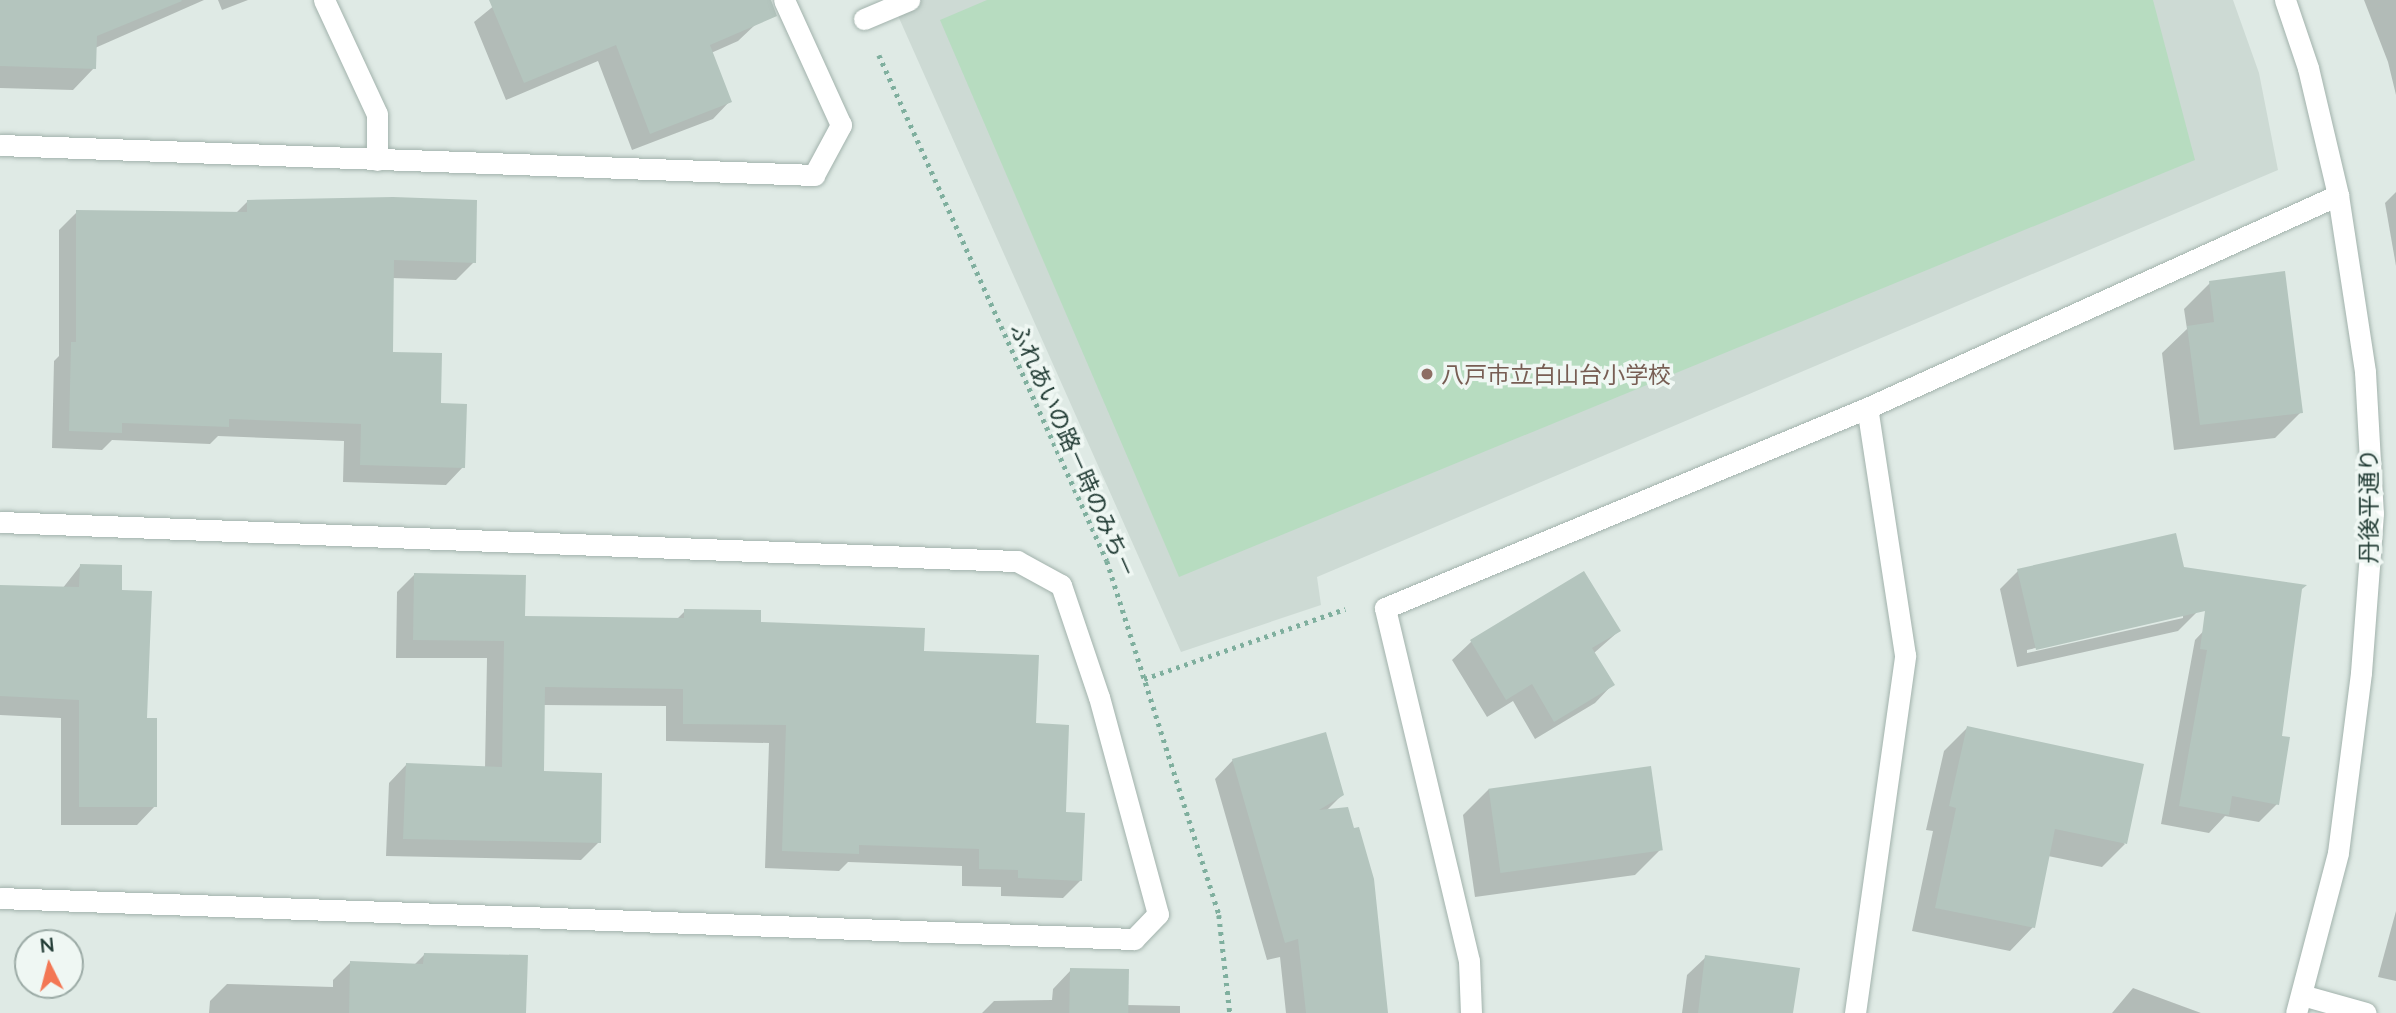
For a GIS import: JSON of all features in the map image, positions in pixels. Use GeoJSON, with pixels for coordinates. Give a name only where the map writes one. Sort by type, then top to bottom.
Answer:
{"type":"FeatureCollection","features":[{"type":"Feature","properties":{"kind":"street"},"geometry":{"type":"LineString","coordinates":[[324,0],[377,114],[377,160]]}},
{"type":"Feature","properties":{"kind":"street"},"geometry":{"type":"LineString","coordinates":[[0,145],[814,175],[841,125],[784,0]]}},
{"type":"Feature","properties":{"kind":"street"},"geometry":{"type":"LineString","coordinates":[[864,19],[909,0]]}},
{"type":"Feature","properties":{"kind":"street","name":"丹後平通り"},"geometry":{"type":"LineString","coordinates":[[2286,0],[2308,68],[2338,195],[2365,372],[2373,513],[2361,673],[2338,853],[2299,1004]]}},
{"type":"Feature","properties":{"kind":"street"},"geometry":{"type":"LineString","coordinates":[[1471,1013],[1469,961],[1385,608],[1867,408],[2338,195]]}},
{"type":"Feature","properties":{"kind":"street"},"geometry":{"type":"LineString","coordinates":[[1855,1013],[1905,655],[1867,408]]}},
{"type":"Feature","properties":{"kind":"street"},"geometry":{"type":"LineString","coordinates":[[0,522],[1017,561],[1061,585],[1099,697],[1158,914],[1134,939],[0,898]]}},
{"type":"Feature","properties":{"kind":"street"},"geometry":{"type":"LineString","coordinates":[[2299,1004],[2366,1013]]}},
{"type":"Feature","properties":{"kind":"path","name":"ふれあいの路－時のみち－"},"geometry":{"type":"LineString","coordinates":[[864,19],[1107,561],[1219,915],[1230,1013]]}},
{"type":"Feature","properties":{"kind":"path"},"geometry":{"type":"LineString","coordinates":[[1144,679],[1347,608],[1385,608]]}},
{"type":"Feature","properties":{"kind":"shaded area","name":"八戸市立白山台小学校"},"geometry":{"type":"Polygon","coordinates":[[[891,0],[2233,0],[2259,73],[2278,170],[1317,577],[1321,605],[1181,652],[891,0]]]}},
{"type":"Feature","properties":{"kind":"green space","name":"八戸市立白山台小学校"},"geometry":{"type":"Polygon","coordinates":[[[987,0],[2153,0],[2195,160],[1179,577],[940,20],[987,0]]]}},
{"type":"Feature","properties":{"kind":"building"},"geometry":{"type":"Polygon","coordinates":[[[0,0],[182,1],[97,36],[96,69],[0,66],[0,0]]]}},
{"type":"Feature","properties":{"kind":"building"},"geometry":{"type":"Polygon","coordinates":[[[489,0],[771,0],[777,16],[710,45],[732,102],[650,134],[616,45],[524,83],[489,0]]]}},
{"type":"Feature","properties":{"kind":"building"},"geometry":{"type":"Polygon","coordinates":[[[393,197],[477,200],[476,263],[394,260],[393,352],[442,353],[441,403],[467,404],[465,468],[360,465],[361,424],[229,419],[229,427],[122,423],[122,433],[69,431],[71,342],[76,342],[76,210],[247,212],[247,200],[393,197]]]}},
{"type":"Feature","properties":{"kind":"building"},"geometry":{"type":"Polygon","coordinates":[[[2285,271],[2303,413],[2200,425],[2187,326],[2214,322],[2209,281],[2285,271]]]}},
{"type":"Feature","properties":{"kind":"building"},"geometry":{"type":"Polygon","coordinates":[[[2176,533],[2184,567],[2307,585],[2302,589],[2282,736],[2290,737],[2279,805],[2232,796],[2229,815],[2179,806],[2207,650],[2200,649],[2205,611],[2036,650],[2017,569],[2176,533]]]}},
{"type":"Feature","properties":{"kind":"building"},"geometry":{"type":"Polygon","coordinates":[[[80,564],[122,565],[122,590],[152,591],[147,718],[157,718],[157,807],[79,807],[79,700],[0,696],[0,585],[79,587],[80,564]]]}},
{"type":"Feature","properties":{"kind":"building"},"geometry":{"type":"Polygon","coordinates":[[[1584,571],[1621,631],[1592,648],[1615,685],[1554,722],[1532,684],[1506,700],[1470,640],[1584,571]]]}},
{"type":"Feature","properties":{"kind":"building"},"geometry":{"type":"Polygon","coordinates":[[[414,573],[526,575],[525,616],[684,618],[684,609],[761,610],[761,622],[925,628],[924,651],[1039,655],[1036,723],[1069,725],[1066,812],[1085,813],[1082,881],[1018,878],[1018,870],[979,869],[979,849],[859,845],[859,854],[782,851],[786,725],[683,724],[683,689],[545,687],[544,771],[602,773],[601,843],[403,839],[406,763],[502,767],[504,641],[413,640],[414,573]]]}},
{"type":"Feature","properties":{"kind":"building"},"geometry":{"type":"Polygon","coordinates":[[[1967,726],[2144,764],[2127,844],[2055,829],[2035,928],[1935,908],[1956,808],[1949,806],[1967,726]]]}},
{"type":"Feature","properties":{"kind":"building"},"geometry":{"type":"Polygon","coordinates":[[[1326,732],[1344,795],[1319,810],[1348,807],[1354,828],[1359,827],[1374,879],[1388,1013],[1306,1013],[1298,939],[1285,943],[1232,759],[1326,732]]]}},
{"type":"Feature","properties":{"kind":"building"},"geometry":{"type":"Polygon","coordinates":[[[1651,766],[1663,850],[1500,873],[1489,789],[1651,766]]]}},
{"type":"Feature","properties":{"kind":"building"},"geometry":{"type":"Polygon","coordinates":[[[424,953],[528,955],[526,1013],[349,1013],[350,961],[423,964],[424,953]]]}},
{"type":"Feature","properties":{"kind":"building"},"geometry":{"type":"Polygon","coordinates":[[[1705,955],[1800,968],[1793,1013],[1698,1013],[1705,955]]]}},
{"type":"Feature","properties":{"kind":"building"},"geometry":{"type":"Polygon","coordinates":[[[1070,968],[1129,969],[1128,1013],[1069,1013],[1070,968]]]}},
{"type":"Feature","properties":{"kind":"place","name":"八戸市立白山台小学校"},"geometry":{"type":"Point","coordinates":[1427,374]}}]}
